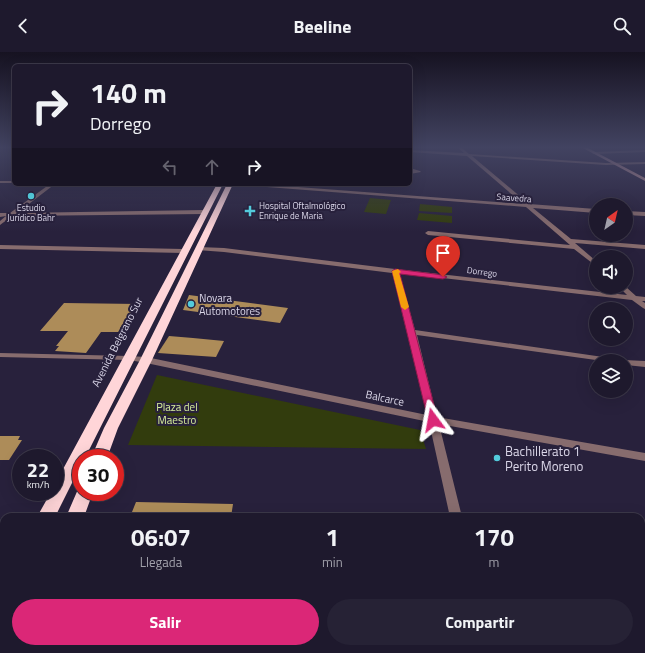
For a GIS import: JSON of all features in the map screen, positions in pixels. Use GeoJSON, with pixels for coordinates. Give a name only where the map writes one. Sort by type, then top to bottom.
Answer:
{"type":"FeatureCollection","features":[{"type":"Feature","properties":{"kind":"highway","name":"Avenida Belgrano Sur"},"geometry":{"type":"LineString","coordinates":[[48,513],[183,251],[219,186]]}},
{"type":"Feature","properties":{"kind":"highway"},"geometry":{"type":"LineString","coordinates":[[103,449],[111,428],[146,360],[229,186]]}},
{"type":"Feature","properties":{"kind":"highway"},"geometry":{"type":"LineString","coordinates":[[77,513],[81,501]]}},
{"type":"Feature","properties":{"kind":"street"},"geometry":{"type":"LineString","coordinates":[[493,176],[589,258]]}},
{"type":"Feature","properties":{"kind":"street"},"geometry":{"type":"LineString","coordinates":[[0,182],[12,182]]}},
{"type":"Feature","properties":{"kind":"street"},"geometry":{"type":"LineString","coordinates":[[0,223],[50,186]]}},
{"type":"Feature","properties":{"kind":"street","name":"Saavedra"},"geometry":{"type":"LineString","coordinates":[[265,186],[589,211]]}},
{"type":"Feature","properties":{"kind":"street"},"geometry":{"type":"LineString","coordinates":[[0,215],[204,212]]}},
{"type":"Feature","properties":{"kind":"street"},"geometry":{"type":"LineString","coordinates":[[633,213],[645,214]]}},
{"type":"Feature","properties":{"kind":"street"},"geometry":{"type":"LineString","coordinates":[[428,233],[576,247]]}},
{"type":"Feature","properties":{"kind":"street"},"geometry":{"type":"LineString","coordinates":[[569,241],[645,247]]}},
{"type":"Feature","properties":{"kind":"street"},"geometry":{"type":"LineString","coordinates":[[0,247],[183,251]]}},
{"type":"Feature","properties":{"kind":"street","name":"Dorrego"},"geometry":{"type":"LineString","coordinates":[[199,249],[224,250],[645,299]]}},
{"type":"Feature","properties":{"kind":"street"},"geometry":{"type":"LineString","coordinates":[[395,271],[412,332],[455,513]]}},
{"type":"Feature","properties":{"kind":"street"},"geometry":{"type":"LineString","coordinates":[[630,294],[645,307]]}},
{"type":"Feature","properties":{"kind":"street"},"geometry":{"type":"LineString","coordinates":[[412,332],[589,357]]}},
{"type":"Feature","properties":{"kind":"street","name":"Balcarce"},"geometry":{"type":"LineString","coordinates":[[0,355],[129,358],[146,360],[433,420],[645,457]]}},
{"type":"Feature","properties":{"kind":"street"},"geometry":{"type":"LineString","coordinates":[[633,363],[645,364]]}},
{"type":"Feature","properties":{"kind":"green space"},"geometry":{"type":"Polygon","coordinates":[[[370,198],[391,200],[386,214],[364,212],[370,198]]]}},
{"type":"Feature","properties":{"kind":"green space"},"geometry":{"type":"Polygon","coordinates":[[[420,204],[452,207],[452,213],[419,211],[420,204]]]}},
{"type":"Feature","properties":{"kind":"green space"},"geometry":{"type":"Polygon","coordinates":[[[419,213],[452,216],[452,223],[417,220],[419,213]]]}},
{"type":"Feature","properties":{"kind":"green space","name":"Plaza del Maestro"},"geometry":{"type":"Polygon","coordinates":[[[157,375],[420,430],[426,449],[128,445],[157,375]]]}},
{"type":"Feature","properties":{"kind":"building"},"geometry":{"type":"Polygon","coordinates":[[[189,295],[288,308],[280,323],[183,310],[189,295]]]}},
{"type":"Feature","properties":{"kind":"building"},"geometry":{"type":"Polygon","coordinates":[[[64,303],[138,304],[121,332],[101,332],[86,353],[55,351],[59,346],[56,346],[68,331],[40,331],[64,303]]]}},
{"type":"Feature","properties":{"kind":"building"},"geometry":{"type":"Polygon","coordinates":[[[169,336],[224,341],[216,357],[158,353],[169,336]]]}},
{"type":"Feature","properties":{"kind":"building"},"geometry":{"type":"Polygon","coordinates":[[[0,436],[20,436],[18,440],[22,440],[16,449],[12,449],[12,455],[9,460],[0,460],[0,436]]]}},
{"type":"Feature","properties":{"kind":"building"},"geometry":{"type":"Polygon","coordinates":[[[136,502],[233,504],[232,513],[132,513],[136,502]]]}},
{"type":"Feature","properties":{"kind":"slow traffic"},"geometry":{"type":"LineString","coordinates":[[398,272],[395,271],[405,307]]}},
{"type":"Feature","properties":{"kind":"place","name":"Estudio Jurídico Bahr"},"geometry":{"type":"Point","coordinates":[31,196]}},
{"type":"Feature","properties":{"kind":"place","name":"Hospital Oftalmológico Enrique de Maria"},"geometry":{"type":"Point","coordinates":[250,211]}},
{"type":"Feature","properties":{"kind":"place","name":"Novara Automotores"},"geometry":{"type":"Point","coordinates":[191,304]}},
{"type":"Feature","properties":{"kind":"place","name":"Bachillerato 1 Perito Moreno"},"geometry":{"type":"Point","coordinates":[497,458]}},
{"type":"Feature","properties":{"kind":"route"},"geometry":{"type":"LineString","coordinates":[[433,420],[412,332],[395,271],[443,277]]}}]}
